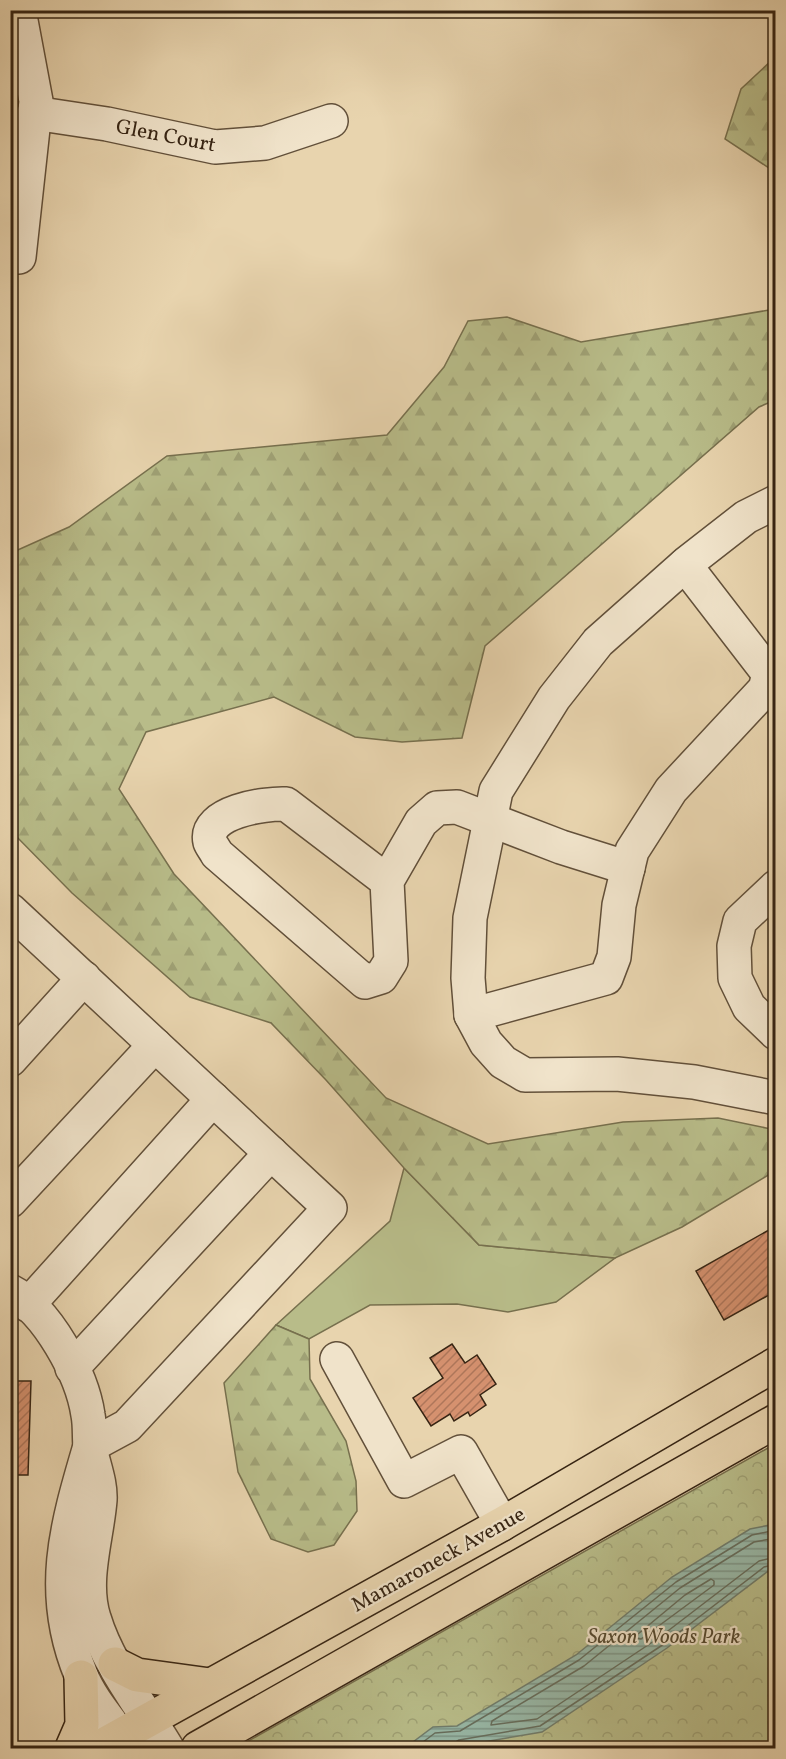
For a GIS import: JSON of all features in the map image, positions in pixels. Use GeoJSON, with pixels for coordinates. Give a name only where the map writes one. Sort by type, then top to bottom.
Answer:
{"type":"FeatureCollection","features":[{"type":"Feature","properties":{"kind":"main road","name":"Mamaroneck Avenue"},"geometry":{"type":"LineString","coordinates":[[116,1744],[150,1719],[502,1524],[776,1364]]}},
{"type":"Feature","properties":{"kind":"main road"},"geometry":{"type":"LineString","coordinates":[[198,1749],[776,1422]]}},
{"type":"Feature","properties":{"kind":"main road"},"geometry":{"type":"LineString","coordinates":[[115,1664],[137,1674],[210,1685]]}},
{"type":"Feature","properties":{"kind":"main road"},"geometry":{"type":"LineString","coordinates":[[72,1749],[82,1725],[81,1677]]}},
{"type":"Feature","properties":{"kind":"street"},"geometry":{"type":"LineString","coordinates":[[19,10],[36,101],[19,256]]}},
{"type":"Feature","properties":{"kind":"street","name":"Glen Court"},"geometry":{"type":"LineString","coordinates":[[34,113],[107,124],[215,147],[265,143],[331,122]]}},
{"type":"Feature","properties":{"kind":"street"},"geometry":{"type":"LineString","coordinates":[[776,502],[746,517],[693,559],[598,642],[554,698],[496,792],[470,918],[471,1015],[486,1043],[497,1056],[525,1075],[577,1072],[617,1074],[694,1082],[776,1098]]}},
{"type":"Feature","properties":{"kind":"street"},"geometry":{"type":"LineString","coordinates":[[693,559],[776,651]]}},
{"type":"Feature","properties":{"kind":"street"},"geometry":{"type":"LineString","coordinates":[[471,1015],[606,978],[614,957],[619,905],[632,851],[671,790],[765,689],[769,674],[693,559]]}},
{"type":"Feature","properties":{"kind":"street"},"geometry":{"type":"LineString","coordinates":[[387,880],[285,804],[273,804],[220,817],[212,828],[210,842],[218,854],[365,982],[381,976],[391,962],[387,880],[421,822],[437,808],[457,807],[628,868]]}},
{"type":"Feature","properties":{"kind":"street"},"geometry":{"type":"LineString","coordinates":[[776,887],[740,921],[734,946],[735,978],[749,1007],[776,1033]]}},
{"type":"Feature","properties":{"kind":"street"},"geometry":{"type":"LineString","coordinates":[[13,917],[84,978],[330,1208],[127,1426],[90,1446],[67,1523],[61,1597],[67,1635],[81,1677],[116,1744]]}},
{"type":"Feature","properties":{"kind":"street"},"geometry":{"type":"LineString","coordinates":[[10,1060],[84,978]]}},
{"type":"Feature","properties":{"kind":"street"},"geometry":{"type":"LineString","coordinates":[[10,1201],[155,1045]]}},
{"type":"Feature","properties":{"kind":"street"},"geometry":{"type":"LineString","coordinates":[[167,1749],[115,1664],[93,1617],[90,1591],[100,1497],[90,1446],[88,1414],[72,1368],[58,1340],[19,1298],[213,1099]]}},
{"type":"Feature","properties":{"kind":"street"},"geometry":{"type":"LineString","coordinates":[[72,1368],[271,1153]]}},
{"type":"Feature","properties":{"kind":"street"},"geometry":{"type":"LineString","coordinates":[[337,1359],[404,1481],[461,1452],[502,1524]]}},
{"type":"Feature","properties":{"kind":"green space"},"geometry":{"type":"Polygon","coordinates":[[[772,60],[776,62],[775,172],[725,139],[741,89],[772,60]]]}},
{"type":"Feature","properties":{"kind":"green space"},"geometry":{"type":"Polygon","coordinates":[[[775,309],[775,400],[759,407],[485,646],[462,738],[402,742],[355,737],[274,697],[146,732],[119,789],[174,874],[386,1098],[488,1144],[623,1122],[718,1118],[771,1129],[775,1171],[682,1227],[615,1258],[479,1245],[404,1168],[326,1080],[271,1023],[190,997],[72,893],[11,831],[11,553],[69,527],[167,456],[387,435],[444,367],[468,321],[507,317],[581,342],[775,309]]]}},
{"type":"Feature","properties":{"kind":"green space"},"geometry":{"type":"Polygon","coordinates":[[[404,1168],[479,1245],[615,1258],[556,1302],[508,1312],[457,1304],[370,1305],[309,1339],[276,1325],[390,1221],[404,1168]]]}},
{"type":"Feature","properties":{"kind":"green space"},"geometry":{"type":"Polygon","coordinates":[[[276,1325],[309,1339],[310,1379],[346,1441],[356,1481],[357,1511],[334,1545],[308,1552],[271,1539],[238,1472],[224,1383],[276,1325]]]}},
{"type":"Feature","properties":{"kind":"green space","name":"Saxon Woods Park"},"geometry":{"type":"Polygon","coordinates":[[[775,1444],[775,1748],[236,1748],[775,1444]]]}},
{"type":"Feature","properties":{"kind":"water"},"geometry":{"type":"Polygon","coordinates":[[[775,1524],[775,1570],[767,1572],[667,1648],[542,1732],[457,1748],[405,1748],[433,1727],[457,1726],[576,1655],[672,1577],[750,1529],[775,1524]]]}},
{"type":"Feature","properties":{"kind":"building"},"geometry":{"type":"Polygon","coordinates":[[[776,1226],[776,1291],[724,1320],[696,1271],[776,1226]]]}},
{"type":"Feature","properties":{"kind":"building"},"geometry":{"type":"Polygon","coordinates":[[[452,1344],[465,1363],[477,1355],[496,1384],[480,1395],[486,1405],[470,1416],[468,1412],[454,1421],[450,1414],[431,1426],[413,1398],[443,1378],[430,1358],[452,1344]]]}},
{"type":"Feature","properties":{"kind":"building"},"geometry":{"type":"Polygon","coordinates":[[[10,1381],[31,1381],[28,1475],[10,1475],[10,1381]]]}}]}
